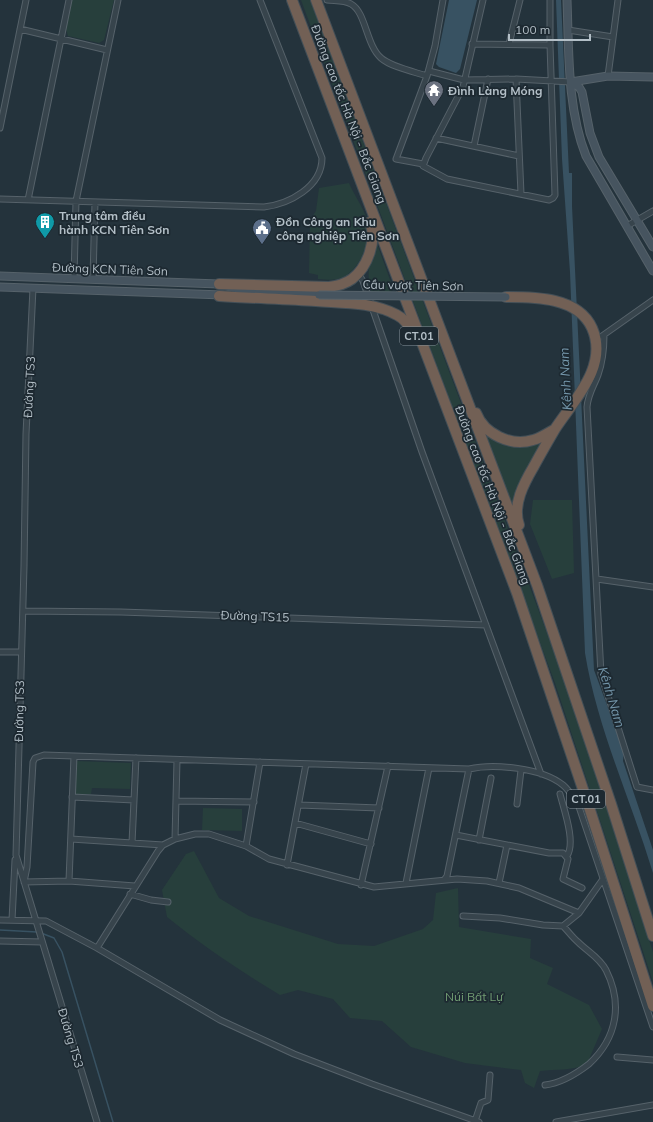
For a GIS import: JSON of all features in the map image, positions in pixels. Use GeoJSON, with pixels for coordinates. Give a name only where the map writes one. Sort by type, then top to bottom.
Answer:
{"type":"FeatureCollection","features":[{"type":"Feature","properties":{"kind":"highway","name":"Đường cao tốc Hà Nội - Bắc Giang"},"geometry":{"type":"LineString","coordinates":[[292,0],[516,593],[590,810],[653,1006]]}},
{"type":"Feature","properties":{"kind":"highway","name":"Đường cao tốc Hà Nội - Bắc Giang"},"geometry":{"type":"LineString","coordinates":[[316,0],[420,280],[537,585],[611,804],[653,936]]}},
{"type":"Feature","properties":{"kind":"highway"},"geometry":{"type":"LineString","coordinates":[[219,284],[329,287],[340,285],[352,279],[363,265],[372,244],[373,236],[371,224],[329,113],[322,78]]}},
{"type":"Feature","properties":{"kind":"highway"},"geometry":{"type":"LineString","coordinates":[[420,280],[444,328],[477,416],[484,427],[503,438],[519,442],[533,440],[555,429]]}},
{"type":"Feature","properties":{"kind":"highway"},"geometry":{"type":"LineString","coordinates":[[219,296],[345,303],[390,312],[406,322],[415,340],[495,550],[516,593]]}},
{"type":"Feature","properties":{"kind":"highway"},"geometry":{"type":"LineString","coordinates":[[506,297],[543,299],[564,304],[581,315],[600,338],[595,363],[588,379],[555,429],[524,485],[517,506],[517,518],[557,629],[575,698]]}},
{"type":"Feature","properties":{"kind":"main road"},"geometry":{"type":"LineString","coordinates":[[566,0],[571,82],[576,124],[583,147],[653,271]]}},
{"type":"Feature","properties":{"kind":"main road"},"geometry":{"type":"LineString","coordinates":[[571,82],[608,76],[653,78]]}},
{"type":"Feature","properties":{"kind":"main road"},"geometry":{"type":"LineString","coordinates":[[571,82],[579,87],[582,92],[590,133],[598,157],[638,220],[653,247]]}},
{"type":"Feature","properties":{"kind":"main road","name":"Đường KCN Tiên Sơn"},"geometry":{"type":"LineString","coordinates":[[0,276],[219,284],[244,291]]}},
{"type":"Feature","properties":{"kind":"main road"},"geometry":{"type":"LineString","coordinates":[[33,288],[34,277]]}},
{"type":"Feature","properties":{"kind":"main road","name":"Đường KCN Tiên Sơn"},"geometry":{"type":"LineString","coordinates":[[0,287],[219,296],[244,291]]}},
{"type":"Feature","properties":{"kind":"main road","name":"Cầu vượt Tiên Sơn"},"geometry":{"type":"LineString","coordinates":[[244,291],[319,294],[506,297]]}},
{"type":"Feature","properties":{"kind":"street"},"geometry":{"type":"LineString","coordinates":[[0,128],[26,0]]}},
{"type":"Feature","properties":{"kind":"street"},"geometry":{"type":"LineString","coordinates":[[28,200],[69,0]]}},
{"type":"Feature","properties":{"kind":"street"},"geometry":{"type":"LineString","coordinates":[[74,278],[76,201],[118,0]]}},
{"type":"Feature","properties":{"kind":"street"},"geometry":{"type":"LineString","coordinates":[[0,199],[264,207],[276,205],[298,196],[320,174],[322,158],[260,0]]}},
{"type":"Feature","properties":{"kind":"street"},"geometry":{"type":"LineString","coordinates":[[327,0],[347,2],[354,5],[359,13],[370,42],[382,58],[428,74],[464,80],[516,79],[571,82]]}},
{"type":"Feature","properties":{"kind":"street"},"geometry":{"type":"LineString","coordinates":[[443,0],[435,46],[428,74],[396,158],[424,164],[424,166],[447,179],[549,200],[555,195],[554,81],[550,45],[550,0]]}},
{"type":"Feature","properties":{"kind":"street"},"geometry":{"type":"LineString","coordinates":[[424,164],[457,98],[464,80],[483,0]]}},
{"type":"Feature","properties":{"kind":"street"},"geometry":{"type":"LineString","coordinates":[[509,44],[520,0]]}},
{"type":"Feature","properties":{"kind":"street"},"geometry":{"type":"LineString","coordinates":[[608,76],[618,0]]}},
{"type":"Feature","properties":{"kind":"street"},"geometry":{"type":"LineString","coordinates":[[20,29],[107,50]]}},
{"type":"Feature","properties":{"kind":"street"},"geometry":{"type":"LineString","coordinates":[[568,30],[613,37]]}},
{"type":"Feature","properties":{"kind":"street"},"geometry":{"type":"LineString","coordinates":[[472,44],[550,45]]}},
{"type":"Feature","properties":{"kind":"street"},"geometry":{"type":"LineString","coordinates":[[474,146],[488,79]]}},
{"type":"Feature","properties":{"kind":"street"},"geometry":{"type":"LineString","coordinates":[[516,79],[521,194]]}},
{"type":"Feature","properties":{"kind":"street"},"geometry":{"type":"LineString","coordinates":[[436,138],[519,156]]}},
{"type":"Feature","properties":{"kind":"street"},"geometry":{"type":"LineString","coordinates":[[93,279],[95,202]]}},
{"type":"Feature","properties":{"kind":"street"},"geometry":{"type":"LineString","coordinates":[[627,226],[653,211]]}},
{"type":"Feature","properties":{"kind":"street"},"geometry":{"type":"LineString","coordinates":[[358,273],[363,281],[371,307],[541,774]]}},
{"type":"Feature","properties":{"kind":"street","name":"Đường TS3"},"geometry":{"type":"LineString","coordinates":[[33,288],[26,434],[23,611],[16,855],[97,1122]]}},
{"type":"Feature","properties":{"kind":"street"},"geometry":{"type":"LineString","coordinates":[[653,300],[600,338],[604,354],[598,376],[588,396],[587,407],[601,674],[637,787],[653,790]]}},
{"type":"Feature","properties":{"kind":"street"},"geometry":{"type":"LineString","coordinates":[[597,579],[653,587]]}},
{"type":"Feature","properties":{"kind":"street","name":"Đường TS15"},"geometry":{"type":"LineString","coordinates":[[23,611],[122,612],[486,625]]}},
{"type":"Feature","properties":{"kind":"street"},"geometry":{"type":"LineString","coordinates":[[0,652],[21,652]]}},
{"type":"Feature","properties":{"kind":"street"},"geometry":{"type":"LineString","coordinates":[[135,886],[69,880],[24,882],[27,867],[33,762],[35,758],[44,755],[469,769],[482,766],[521,770],[541,774],[562,784],[570,792],[578,804],[653,1027]]}},
{"type":"Feature","properties":{"kind":"street"},"geometry":{"type":"LineString","coordinates":[[69,880],[74,756]]}},
{"type":"Feature","properties":{"kind":"street"},"geometry":{"type":"LineString","coordinates":[[132,843],[136,758]]}},
{"type":"Feature","properties":{"kind":"street"},"geometry":{"type":"LineString","coordinates":[[175,839],[177,760]]}},
{"type":"Feature","properties":{"kind":"street"},"geometry":{"type":"LineString","coordinates":[[246,846],[260,762]]}},
{"type":"Feature","properties":{"kind":"street"},"geometry":{"type":"LineString","coordinates":[[288,865],[306,764]]}},
{"type":"Feature","properties":{"kind":"street"},"geometry":{"type":"LineString","coordinates":[[361,885],[388,766]]}},
{"type":"Feature","properties":{"kind":"street"},"geometry":{"type":"LineString","coordinates":[[406,883],[429,768]]}},
{"type":"Feature","properties":{"kind":"street"},"geometry":{"type":"LineString","coordinates":[[444,880],[447,876],[469,769]]}},
{"type":"Feature","properties":{"kind":"street"},"geometry":{"type":"LineString","coordinates":[[516,804],[521,770]]}},
{"type":"Feature","properties":{"kind":"street"},"geometry":{"type":"LineString","coordinates":[[479,840],[491,778]]}},
{"type":"Feature","properties":{"kind":"street"},"geometry":{"type":"LineString","coordinates":[[560,794],[569,830],[570,847],[563,879],[582,888]]}},
{"type":"Feature","properties":{"kind":"street"},"geometry":{"type":"LineString","coordinates":[[72,797],[134,800]]}},
{"type":"Feature","properties":{"kind":"street"},"geometry":{"type":"LineString","coordinates":[[176,801],[254,802]]}},
{"type":"Feature","properties":{"kind":"street"},"geometry":{"type":"LineString","coordinates":[[299,805],[379,808]]}},
{"type":"Feature","properties":{"kind":"street"},"geometry":{"type":"LineString","coordinates":[[295,823],[371,844]]}},
{"type":"Feature","properties":{"kind":"street"},"geometry":{"type":"LineString","coordinates":[[97,948],[135,886],[163,845],[175,839],[195,834],[209,834],[246,846],[269,859],[374,888],[406,883],[457,879],[499,883],[519,888],[579,913]]}},
{"type":"Feature","properties":{"kind":"street"},"geometry":{"type":"LineString","coordinates":[[456,835],[549,853],[563,853],[567,856]]}},
{"type":"Feature","properties":{"kind":"street"},"geometry":{"type":"LineString","coordinates":[[71,839],[163,845]]}},
{"type":"Feature","properties":{"kind":"street"},"geometry":{"type":"LineString","coordinates":[[499,883],[507,845]]}},
{"type":"Feature","properties":{"kind":"street"},"geometry":{"type":"LineString","coordinates":[[12,920],[16,855]]}},
{"type":"Feature","properties":{"kind":"street"},"geometry":{"type":"LineString","coordinates":[[463,916],[500,918],[543,925],[563,926],[579,913],[603,879]]}},
{"type":"Feature","properties":{"kind":"street"},"geometry":{"type":"LineString","coordinates":[[130,894],[151,900],[168,902]]}},
{"type":"Feature","properties":{"kind":"street"},"geometry":{"type":"LineString","coordinates":[[0,920],[46,921],[97,948],[220,1020],[294,1054],[364,1082],[477,1121],[482,1103],[488,1100],[490,1075]]}},
{"type":"Feature","properties":{"kind":"street"},"geometry":{"type":"LineString","coordinates":[[545,1085],[558,1082],[578,1072],[597,1056],[610,1039],[615,1022],[616,1005],[612,985],[606,970],[598,958],[578,942],[563,926]]}},
{"type":"Feature","properties":{"kind":"street"},"geometry":{"type":"LineString","coordinates":[[0,941],[42,942]]}},
{"type":"Feature","properties":{"kind":"street"},"geometry":{"type":"LineString","coordinates":[[617,1057],[653,1060]]}},
{"type":"Feature","properties":{"kind":"street"},"geometry":{"type":"LineString","coordinates":[[556,1122],[653,1105]]}},
{"type":"Feature","properties":{"kind":"green space"},"geometry":{"type":"Polygon","coordinates":[[[72,0],[114,0],[104,40],[99,43],[68,36],[66,29],[72,0]]]}},
{"type":"Feature","properties":{"kind":"green space"},"geometry":{"type":"Polygon","coordinates":[[[301,0],[310,0],[565,681],[653,952],[653,982],[555,683],[301,0]]]}},
{"type":"Feature","properties":{"kind":"green space"},"geometry":{"type":"Polygon","coordinates":[[[349,183],[367,219],[368,234],[365,250],[358,264],[344,277],[329,280],[318,279],[318,275],[309,273],[310,220],[316,211],[319,188],[349,183]]]}},
{"type":"Feature","properties":{"kind":"green space"},"geometry":{"type":"Polygon","coordinates":[[[376,241],[393,288],[390,294],[372,292],[370,285],[369,266],[376,241]]]}},
{"type":"Feature","properties":{"kind":"green space"},"geometry":{"type":"Polygon","coordinates":[[[482,432],[505,444],[519,446],[545,441],[513,510],[482,432]]]}},
{"type":"Feature","properties":{"kind":"green space"},"geometry":{"type":"Polygon","coordinates":[[[533,500],[572,500],[574,573],[552,579],[530,524],[533,500]]]}},
{"type":"Feature","properties":{"kind":"green space"},"geometry":{"type":"Polygon","coordinates":[[[76,761],[131,763],[130,789],[92,788],[91,794],[75,794],[76,761]]]}},
{"type":"Feature","properties":{"kind":"green space"},"geometry":{"type":"Polygon","coordinates":[[[203,808],[242,809],[242,831],[202,830],[203,808]]]}},
{"type":"Feature","properties":{"kind":"green space","name":"Núi Bất Lự"},"geometry":{"type":"Polygon","coordinates":[[[194,851],[219,898],[249,916],[338,944],[374,946],[423,929],[433,920],[436,893],[458,888],[459,927],[531,939],[530,958],[553,968],[547,984],[589,1005],[602,1029],[587,1064],[570,1069],[540,1071],[534,1088],[525,1083],[521,1070],[465,1063],[411,1047],[382,1021],[350,1018],[333,999],[298,990],[280,995],[222,958],[167,917],[162,890],[186,854],[194,851]]]}},
{"type":"Feature","properties":{"kind":"water"},"geometry":{"type":"Polygon","coordinates":[[[449,0],[477,0],[460,69],[456,73],[439,67],[436,64],[449,0]]]}},
{"type":"Feature","properties":{"kind":"water","name":"Kênh Nam"},"geometry":{"type":"Polygon","coordinates":[[[556,0],[561,0],[569,173],[572,173],[572,206],[594,670],[624,751],[623,761],[653,850],[653,873],[606,736],[590,681],[585,653],[570,272],[562,159],[556,0]]]}},
{"type":"Feature","properties":{"kind":"waterway"},"geometry":{"type":"LineString","coordinates":[[0,930],[37,932]]}},
{"type":"Feature","properties":{"kind":"waterway"},"geometry":{"type":"LineString","coordinates":[[41,933],[54,938],[62,952],[113,1122]]}},
{"type":"Feature","properties":{"kind":"place","name":"Đình Làng Móng"},"geometry":{"type":"Point","coordinates":[434,107]}},
{"type":"Feature","properties":{"kind":"place","name":"Trung tâm điều hành KCN Tiên Sơn"},"geometry":{"type":"Point","coordinates":[45,239]}},
{"type":"Feature","properties":{"kind":"place","name":"Đồn Công an Khu công nghiệp Tiên Sơn"},"geometry":{"type":"Point","coordinates":[262,245]}}]}
